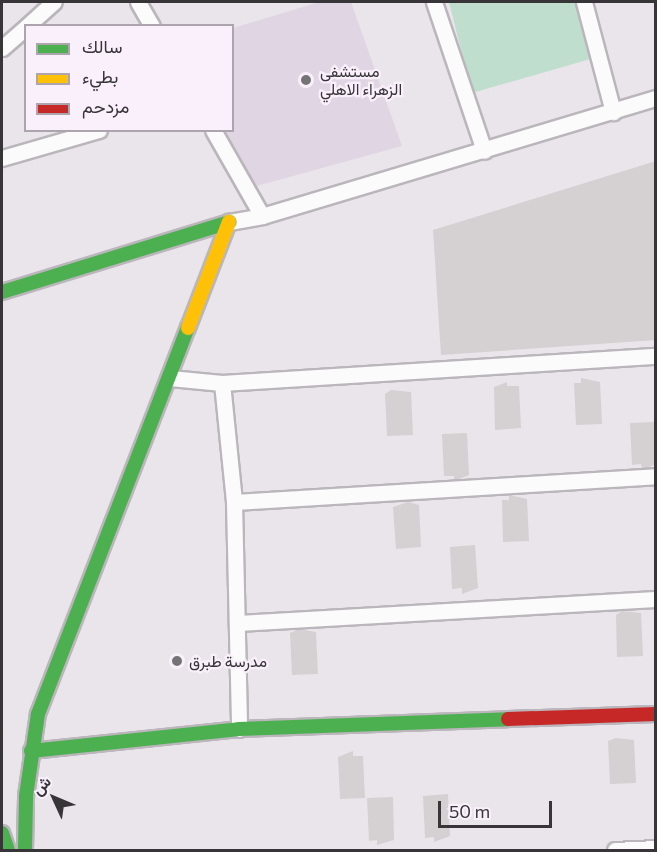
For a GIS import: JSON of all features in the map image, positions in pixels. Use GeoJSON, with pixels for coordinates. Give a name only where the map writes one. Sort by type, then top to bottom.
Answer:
{"type":"FeatureCollection","features":[{"type":"Feature","properties":{"kind":"street"},"geometry":{"type":"LineString","coordinates":[[28,24],[54,2]]}},
{"type":"Feature","properties":{"kind":"street"},"geometry":{"type":"LineString","coordinates":[[138,2],[151,24]]}},
{"type":"Feature","properties":{"kind":"street"},"geometry":{"type":"LineString","coordinates":[[434,2],[484,151]]}},
{"type":"Feature","properties":{"kind":"street"},"geometry":{"type":"LineString","coordinates":[[584,2],[613,112]]}},
{"type":"Feature","properties":{"kind":"street"},"geometry":{"type":"LineString","coordinates":[[2,48],[24,28]]}},
{"type":"Feature","properties":{"kind":"street"},"geometry":{"type":"LineString","coordinates":[[2,292],[229,222],[262,216],[656,98]]}},
{"type":"Feature","properties":{"kind":"street"},"geometry":{"type":"LineString","coordinates":[[2,158],[92,132]]}},
{"type":"Feature","properties":{"kind":"street"},"geometry":{"type":"LineString","coordinates":[[214,132],[262,216]]}},
{"type":"Feature","properties":{"kind":"street"},"geometry":{"type":"LineString","coordinates":[[25,850],[31,751],[38,714],[229,222]]}},
{"type":"Feature","properties":{"kind":"street"},"geometry":{"type":"LineString","coordinates":[[170,378],[222,383],[656,356]]}},
{"type":"Feature","properties":{"kind":"street"},"geometry":{"type":"LineString","coordinates":[[222,383],[234,502],[239,729]]}},
{"type":"Feature","properties":{"kind":"street"},"geometry":{"type":"LineString","coordinates":[[234,502],[656,476]]}},
{"type":"Feature","properties":{"kind":"street"},"geometry":{"type":"LineString","coordinates":[[237,623],[656,599]]}},
{"type":"Feature","properties":{"kind":"street"},"geometry":{"type":"LineString","coordinates":[[31,751],[239,729],[656,714]]}},
{"type":"Feature","properties":{"kind":"street"},"geometry":{"type":"LineString","coordinates":[[2,833],[8,850]]}},
{"type":"Feature","properties":{"kind":"street"},"geometry":{"type":"LineString","coordinates":[[615,850],[656,848]]}},
{"type":"Feature","properties":{"kind":"shaded area","name":"مستشفى الزهراء الاهلي"},"geometry":{"type":"Polygon","coordinates":[[[319,2],[351,2],[402,146],[253,187],[223,132],[234,132],[234,28],[319,2]]]}},
{"type":"Feature","properties":{"kind":"green space"},"geometry":{"type":"Polygon","coordinates":[[[449,2],[578,2],[594,58],[472,93],[449,2]]]}},
{"type":"Feature","properties":{"kind":"building"},"geometry":{"type":"Polygon","coordinates":[[[656,161],[656,340],[441,355],[433,230],[656,161]]]}},
{"type":"Feature","properties":{"kind":"building"},"geometry":{"type":"Polygon","coordinates":[[[581,378],[600,382],[602,424],[576,425],[574,383],[581,383],[581,378]]]}},
{"type":"Feature","properties":{"kind":"building"},"geometry":{"type":"Polygon","coordinates":[[[507,382],[507,386],[519,386],[521,428],[495,430],[494,387],[507,382]]]}},
{"type":"Feature","properties":{"kind":"building"},"geometry":{"type":"Polygon","coordinates":[[[391,390],[411,392],[413,435],[387,436],[385,394],[391,390]]]}},
{"type":"Feature","properties":{"kind":"building"},"geometry":{"type":"Polygon","coordinates":[[[655,422],[656,464],[642,470],[641,464],[632,465],[630,423],[655,422]]]}},
{"type":"Feature","properties":{"kind":"building"},"geometry":{"type":"Polygon","coordinates":[[[467,433],[469,475],[454,481],[454,476],[444,476],[442,434],[467,433]]]}},
{"type":"Feature","properties":{"kind":"building"},"geometry":{"type":"Polygon","coordinates":[[[509,495],[527,499],[529,541],[503,542],[502,500],[509,500],[509,495]]]}},
{"type":"Feature","properties":{"kind":"building"},"geometry":{"type":"Polygon","coordinates":[[[408,502],[419,505],[421,547],[396,549],[393,507],[408,502]]]}},
{"type":"Feature","properties":{"kind":"building"},"geometry":{"type":"Polygon","coordinates":[[[475,545],[478,588],[462,594],[462,588],[452,589],[450,547],[475,545]]]}},
{"type":"Feature","properties":{"kind":"building"},"geometry":{"type":"Polygon","coordinates":[[[622,611],[641,613],[643,656],[617,657],[616,615],[622,611]]]}},
{"type":"Feature","properties":{"kind":"building"},"geometry":{"type":"Polygon","coordinates":[[[299,629],[316,632],[318,674],[292,675],[290,633],[299,629]]]}},
{"type":"Feature","properties":{"kind":"building"},"geometry":{"type":"Polygon","coordinates":[[[616,738],[634,740],[636,783],[610,784],[608,741],[616,738]]]}},
{"type":"Feature","properties":{"kind":"building"},"geometry":{"type":"Polygon","coordinates":[[[353,751],[353,756],[363,756],[365,798],[340,799],[338,757],[353,751]]]}},
{"type":"Feature","properties":{"kind":"building"},"geometry":{"type":"Polygon","coordinates":[[[448,794],[450,836],[434,842],[434,837],[425,838],[423,796],[448,794]]]}},
{"type":"Feature","properties":{"kind":"building"},"geometry":{"type":"Polygon","coordinates":[[[393,797],[394,840],[377,845],[377,840],[369,841],[367,798],[393,797]]]}},
{"type":"Feature","properties":{"kind":"traffic: fast"},"geometry":{"type":"LineString","coordinates":[[2,292],[229,222]]}},
{"type":"Feature","properties":{"kind":"traffic: fast"},"geometry":{"type":"LineString","coordinates":[[25,850],[26,796],[38,714],[188,328]]}},
{"type":"Feature","properties":{"kind":"traffic: fast"},"geometry":{"type":"LineString","coordinates":[[31,751],[239,729],[508,719]]}},
{"type":"Feature","properties":{"kind":"traffic: fast"},"geometry":{"type":"LineString","coordinates":[[2,833],[8,850]]}},
{"type":"Feature","properties":{"kind":"traffic: slow"},"geometry":{"type":"LineString","coordinates":[[188,328],[229,222]]}},
{"type":"Feature","properties":{"kind":"traffic: jam"},"geometry":{"type":"LineString","coordinates":[[508,719],[656,714]]}},
{"type":"Feature","properties":{"kind":"place","name":"مستشفى الزهراء الاهلي"},"geometry":{"type":"Point","coordinates":[306,80]}},
{"type":"Feature","properties":{"kind":"place","name":"مدرسة طبرق"},"geometry":{"type":"Point","coordinates":[177,661]}}]}
